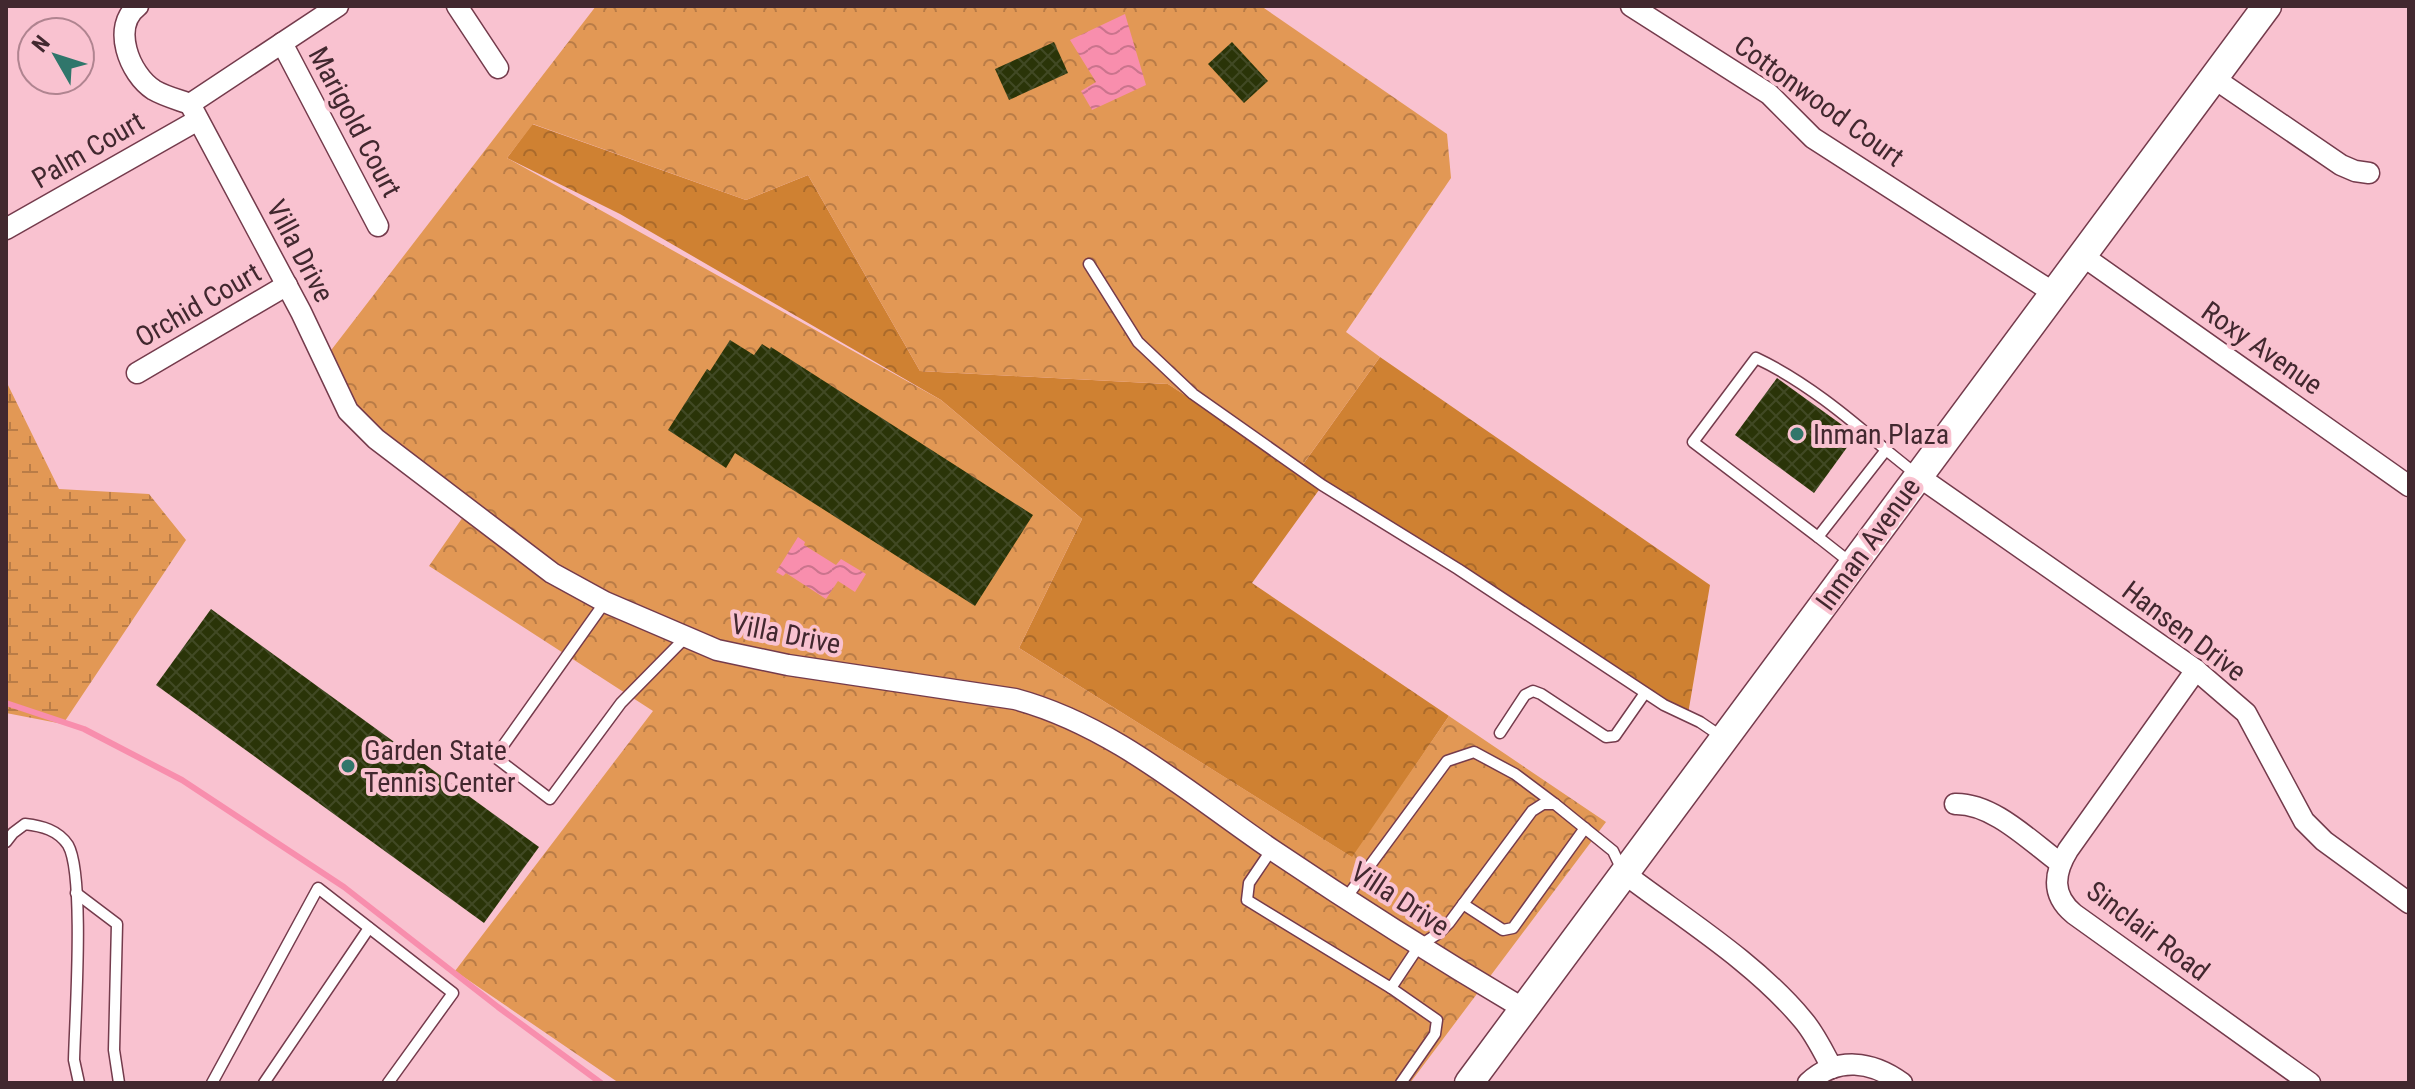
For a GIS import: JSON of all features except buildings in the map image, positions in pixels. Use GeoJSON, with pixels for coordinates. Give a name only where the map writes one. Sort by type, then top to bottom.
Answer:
{"type":"FeatureCollection","features":[{"type":"Feature","properties":{"kind":"main road","name":"Inman Avenue"},"geometry":{"type":"LineString","coordinates":[[1469,1083],[2267,6]]}},
{"type":"Feature","properties":{"kind":"street"},"geometry":{"type":"LineString","coordinates":[[138,6],[131,11],[124,28],[130,63],[152,89],[194,112]]}},
{"type":"Feature","properties":{"kind":"street","name":"Palm Court"},"geometry":{"type":"LineString","coordinates":[[6,229],[194,112],[282,43],[338,6]]}},
{"type":"Feature","properties":{"kind":"street"},"geometry":{"type":"LineString","coordinates":[[457,6],[498,68]]}},
{"type":"Feature","properties":{"kind":"street","name":"Cottonwood Court"},"geometry":{"type":"LineString","coordinates":[[1631,6],[1769,94],[1813,138],[2054,293]]}},
{"type":"Feature","properties":{"kind":"street","name":"Marigold Court"},"geometry":{"type":"LineString","coordinates":[[282,43],[378,226]]}},
{"type":"Feature","properties":{"kind":"street"},"geometry":{"type":"LineString","coordinates":[[2215,79],[2341,165],[2369,173]]}},
{"type":"Feature","properties":{"kind":"street","name":"Villa Drive"},"geometry":{"type":"LineString","coordinates":[[194,112],[287,285],[348,411],[376,439],[552,573],[605,602],[686,637],[751,659],[1015,699],[1049,708],[1087,725],[1419,946],[1524,1009]]}},
{"type":"Feature","properties":{"kind":"street","name":"Roxy Avenue"},"geometry":{"type":"LineString","coordinates":[[2083,256],[2409,486]]}},
{"type":"Feature","properties":{"kind":"street","name":"Orchid Court"},"geometry":{"type":"LineString","coordinates":[[137,373],[287,285]]}},
{"type":"Feature","properties":{"kind":"street","name":"Hansen Drive"},"geometry":{"type":"LineString","coordinates":[[1918,476],[2196,670],[2246,713],[2304,821],[2324,841],[2409,903]]}},
{"type":"Feature","properties":{"kind":"street","name":"Sinclair Road"},"geometry":{"type":"LineString","coordinates":[[2196,670],[2060,863],[2056,886],[2066,907],[2310,1083]]}},
{"type":"Feature","properties":{"kind":"street"},"geometry":{"type":"LineString","coordinates":[[1955,804],[1972,803],[1993,814],[2060,863]]}},
{"type":"Feature","properties":{"kind":"street"},"geometry":{"type":"LineString","coordinates":[[1625,874],[1741,961],[1775,991],[1803,1019],[1832,1068]]}},
{"type":"Feature","properties":{"kind":"street"},"geometry":{"type":"LineString","coordinates":[[1808,1083],[1832,1068],[1854,1064],[1874,1067],[1902,1083]]}},
{"type":"Feature","properties":{"kind":"lane"},"geometry":{"type":"LineString","coordinates":[[1089,264],[1138,342],[1193,394],[1299,470],[1445,561],[1664,705],[1700,722],[1724,738]]}},
{"type":"Feature","properties":{"kind":"lane"},"geometry":{"type":"LineString","coordinates":[[1853,564],[1693,442],[1756,358],[1788,376],[1856,424],[1918,476]]}},
{"type":"Feature","properties":{"kind":"lane"},"geometry":{"type":"LineString","coordinates":[[1818,537],[1886,450]]}},
{"type":"Feature","properties":{"kind":"lane"},"geometry":{"type":"LineString","coordinates":[[605,602],[495,757],[550,799],[621,703],[686,637]]}},
{"type":"Feature","properties":{"kind":"lane"},"geometry":{"type":"LineString","coordinates":[[1500,733],[1525,695],[1533,691],[1606,737],[1615,736],[1645,693]]}},
{"type":"Feature","properties":{"kind":"lane"},"geometry":{"type":"LineString","coordinates":[[1346,898],[1447,761],[1474,752],[1515,774],[1585,828],[1613,851],[1625,874]]}},
{"type":"Feature","properties":{"kind":"lane"},"geometry":{"type":"LineString","coordinates":[[1391,988],[1419,946],[1439,933],[1532,811],[1543,804],[1555,804]]}},
{"type":"Feature","properties":{"kind":"lane"},"geometry":{"type":"LineString","coordinates":[[6,842],[25,824],[44,827],[67,844],[73,857],[76,893],[74,1060],[79,1083]]}},
{"type":"Feature","properties":{"kind":"lane"},"geometry":{"type":"LineString","coordinates":[[1463,904],[1503,930],[1513,928],[1585,828]]}},
{"type":"Feature","properties":{"kind":"lane"},"geometry":{"type":"LineString","coordinates":[[1272,849],[1249,883],[1247,900],[1391,988],[1437,1020],[1435,1034],[1401,1083]]}},
{"type":"Feature","properties":{"kind":"lane"},"geometry":{"type":"LineString","coordinates":[[212,1083],[318,888],[453,993],[388,1083]]}},
{"type":"Feature","properties":{"kind":"lane"},"geometry":{"type":"LineString","coordinates":[[76,893],[117,924],[114,1050],[119,1083]]}},
{"type":"Feature","properties":{"kind":"lane"},"geometry":{"type":"LineString","coordinates":[[264,1083],[369,928]]}},
{"type":"Feature","properties":{"kind":"green space"},"geometry":{"type":"Polygon","coordinates":[[[596,6],[1261,6],[1447,134],[1451,178],[1346,332],[1380,357],[1299,470],[1168,384],[920,371],[808,175],[746,200],[533,124],[507,158],[941,400],[1082,519],[1019,648],[1352,857],[1449,716],[1606,822],[1410,1083],[619,1083],[455,971],[653,711],[429,566],[465,514],[375,448],[322,362],[596,6]]]}},
{"type":"Feature","properties":{"kind":"green space"},"geometry":{"type":"Polygon","coordinates":[[[532,124],[746,200],[808,175],[920,371],[1168,384],[1299,470],[1380,357],[1710,585],[1688,714],[1324,483],[1252,583],[1449,716],[1353,858],[1019,648],[1082,519],[941,400],[620,214],[507,158],[532,124]]]}},
{"type":"Feature","properties":{"kind":"green space"},"geometry":{"type":"Polygon","coordinates":[[[6,381],[59,489],[149,494],[186,540],[63,724],[6,713],[6,381]]]}},
{"type":"Feature","properties":{"kind":"water"},"geometry":{"type":"Polygon","coordinates":[[[1125,14],[1146,85],[1092,110],[1081,91],[1096,82],[1070,40],[1125,14]]]}},
{"type":"Feature","properties":{"kind":"water"},"geometry":{"type":"Polygon","coordinates":[[[798,537],[805,542],[804,545],[836,565],[841,559],[866,574],[855,592],[838,581],[826,599],[786,573],[783,576],[776,572],[798,537]]]}},
{"type":"Feature","properties":{"kind":"waterway"},"geometry":{"type":"LineString","coordinates":[[6,703],[84,729],[182,780],[344,887],[601,1083]]}},
{"type":"Feature","properties":{"kind":"place","name":"Inman Plaza"},"geometry":{"type":"Point","coordinates":[1797,434]}},
{"type":"Feature","properties":{"kind":"place","name":"Garden State Tennis Center"},"geometry":{"type":"Point","coordinates":[348,766]}}]}
